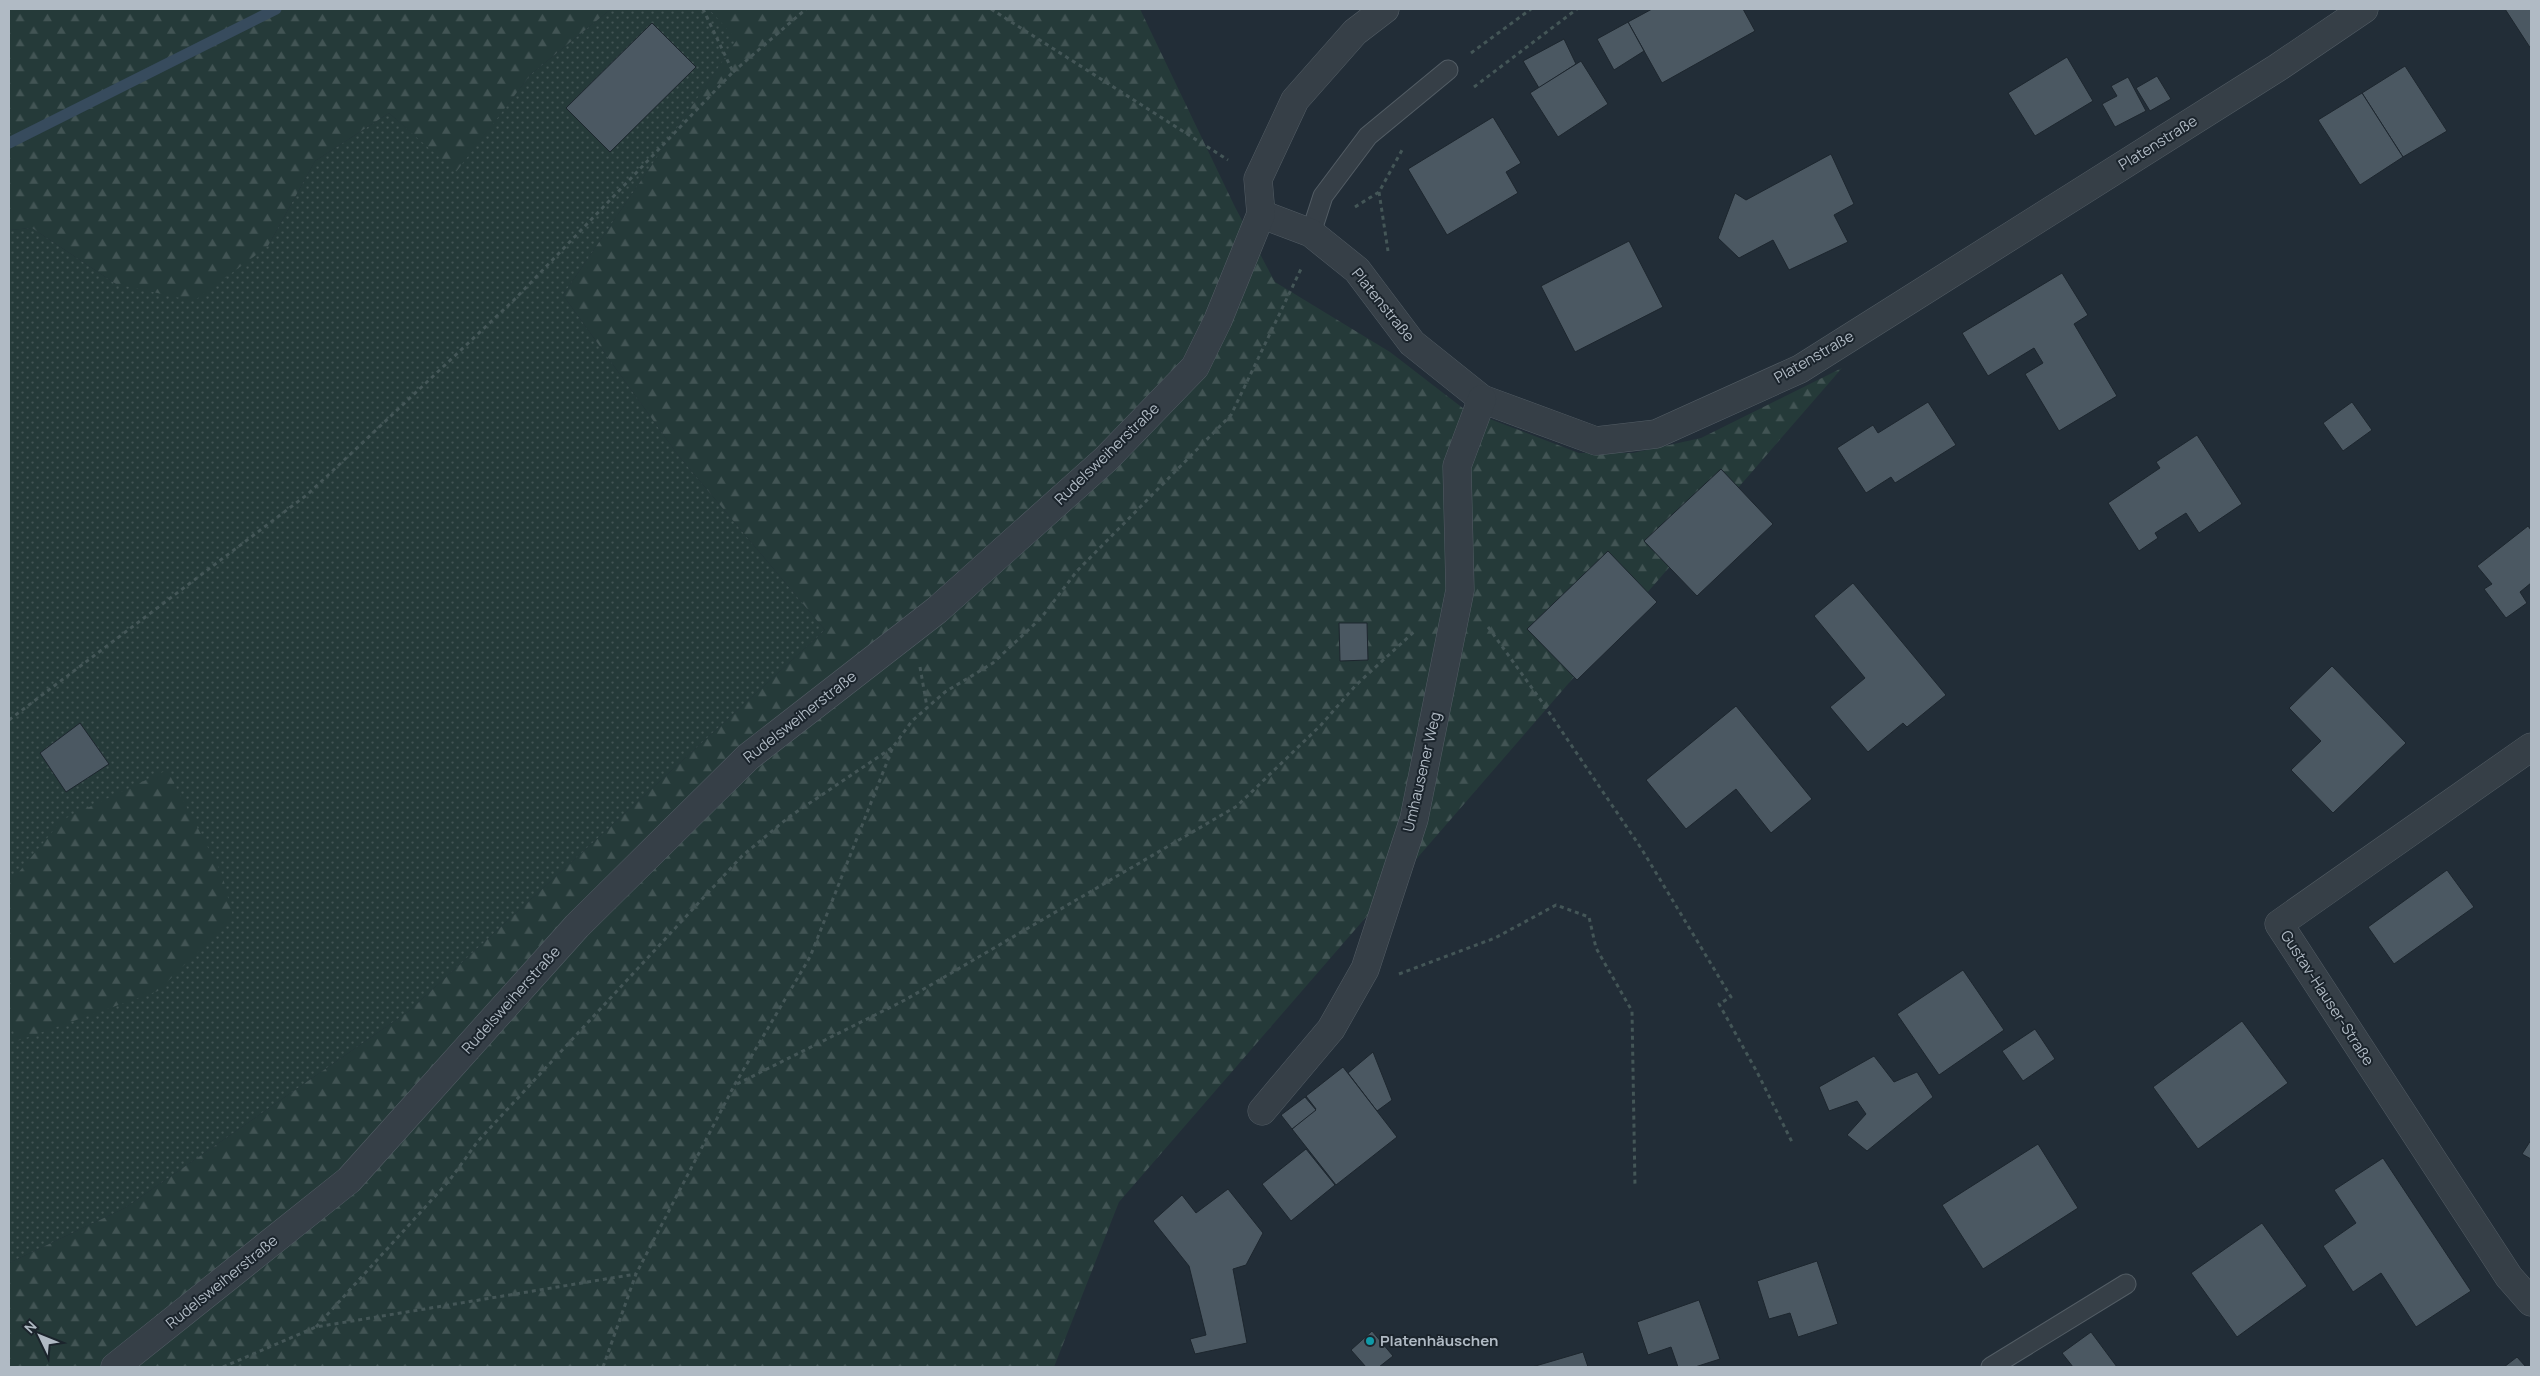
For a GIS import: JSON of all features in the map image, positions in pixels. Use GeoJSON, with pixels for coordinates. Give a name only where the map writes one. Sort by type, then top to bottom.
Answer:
{"type":"FeatureCollection","features":[{"type":"Feature","properties":{"kind":"street","name":"Rudelsweiherstraße"},"geometry":{"type":"LineString","coordinates":[[115,1367],[349,1180],[577,926],[748,757],[937,610],[1106,459],[1196,367],[1218,320],[1261,214],[1258,179],[1294,100],[1356,32],[1385,9]]}},
{"type":"Feature","properties":{"kind":"street","name":"Platenstraße"},"geometry":{"type":"LineString","coordinates":[[1261,214],[1311,233],[1357,270],[1412,343],[1482,399],[1596,441],[1656,434],[1708,412],[1800,368],[2277,68],[2364,9]]}},
{"type":"Feature","properties":{"kind":"street","name":"Umhausener Weg"},"geometry":{"type":"LineString","coordinates":[[1262,1111],[1331,1029],[1365,969],[1414,819],[1460,590],[1457,466],[1482,399]]}},
{"type":"Feature","properties":{"kind":"street","name":"Gustav-Hauser-Straße"},"geometry":{"type":"LineString","coordinates":[[2531,747],[2279,924],[2509,1277],[2531,1302]]}},
{"type":"Feature","properties":{"kind":"lane"},"geometry":{"type":"LineString","coordinates":[[1311,233],[1323,196],[1368,136],[1448,70]]}},
{"type":"Feature","properties":{"kind":"lane"},"geometry":{"type":"LineString","coordinates":[[1991,1367],[2126,1284]]}},
{"type":"Feature","properties":{"kind":"path"},"geometry":{"type":"LineString","coordinates":[[703,9],[733,72]]}},
{"type":"Feature","properties":{"kind":"path"},"geometry":{"type":"LineString","coordinates":[[9,720],[308,494],[514,300],[733,72],[806,9]]}},
{"type":"Feature","properties":{"kind":"path"},"geometry":{"type":"LineString","coordinates":[[991,9],[1258,179]]}},
{"type":"Feature","properties":{"kind":"path"},"geometry":{"type":"LineString","coordinates":[[1448,70],[1531,9]]}},
{"type":"Feature","properties":{"kind":"path"},"geometry":{"type":"LineString","coordinates":[[1474,88],[1520,50],[1578,9]]}},
{"type":"Feature","properties":{"kind":"path"},"geometry":{"type":"LineString","coordinates":[[603,1367],[636,1274],[735,1084],[810,957],[893,747],[912,721],[945,692],[993,663],[1042,618],[1077,571],[1231,415],[1302,267],[1311,233],[1379,192],[1403,147]]}},
{"type":"Feature","properties":{"kind":"path"},"geometry":{"type":"LineString","coordinates":[[1460,590],[1542,702],[1641,848],[1731,997],[1719,1004],[1757,1072],[1792,1144]]}},
{"type":"Feature","properties":{"kind":"path"},"geometry":{"type":"LineString","coordinates":[[735,1084],[905,1000],[1237,806],[1322,726],[1356,685],[1419,628]]}},
{"type":"Feature","properties":{"kind":"path"},"geometry":{"type":"LineString","coordinates":[[316,1327],[449,1181],[478,1141],[742,856],[790,817],[893,747]]}},
{"type":"Feature","properties":{"kind":"path"},"geometry":{"type":"LineString","coordinates":[[1365,969],[1388,978],[1495,938],[1556,905],[1589,917],[1596,948],[1632,1011],[1635,1187]]}},
{"type":"Feature","properties":{"kind":"path"},"geometry":{"type":"LineString","coordinates":[[223,1367],[316,1327],[636,1274]]}},
{"type":"Feature","properties":{"kind":"green space"},"geometry":{"type":"Polygon","coordinates":[[[9,9],[611,9],[531,74],[456,172],[389,113],[315,161],[268,246],[194,301],[116,284],[32,228],[9,230],[9,9]]]}},
{"type":"Feature","properties":{"kind":"green space"},"geometry":{"type":"Polygon","coordinates":[[[611,9],[709,9],[738,39],[563,295],[678,455],[825,630],[409,1011],[125,1208],[9,1263],[9,230],[32,228],[116,284],[268,246],[315,161],[389,113],[456,171],[531,74],[611,9]]]}},
{"type":"Feature","properties":{"kind":"green space"},"geometry":{"type":"Polygon","coordinates":[[[709,9],[1140,9],[1235,207],[1275,282],[1390,352],[1464,409],[1579,453],[1633,453],[1701,438],[1842,368],[1119,1202],[1054,1367],[9,1367],[9,1263],[125,1208],[409,1011],[825,630],[678,455],[563,295],[737,40],[709,9]]]}},
{"type":"Feature","properties":{"kind":"green space"},"geometry":{"type":"Polygon","coordinates":[[[167,770],[222,874],[233,917],[158,991],[17,1041],[9,1020],[9,884],[62,820],[167,770]]]}},
{"type":"Feature","properties":{"kind":"building"},"geometry":{"type":"Polygon","coordinates":[[[1652,9],[1743,9],[1755,31],[1662,83],[1628,22],[1652,9]]]}},
{"type":"Feature","properties":{"kind":"building"},"geometry":{"type":"Polygon","coordinates":[[[2505,9],[2531,9],[2531,49],[2505,9]]]}},
{"type":"Feature","properties":{"kind":"building"},"geometry":{"type":"Polygon","coordinates":[[[1628,22],[1644,51],[1614,70],[1597,39],[1628,22]]]}},
{"type":"Feature","properties":{"kind":"building"},"geometry":{"type":"Polygon","coordinates":[[[652,23],[696,67],[610,152],[566,108],[652,23]]]}},
{"type":"Feature","properties":{"kind":"building"},"geometry":{"type":"Polygon","coordinates":[[[1564,39],[1576,64],[1539,88],[1523,61],[1564,39]]]}},
{"type":"Feature","properties":{"kind":"building"},"geometry":{"type":"Polygon","coordinates":[[[2067,57],[2093,101],[2035,136],[2008,93],[2067,57]]]}},
{"type":"Feature","properties":{"kind":"building"},"geometry":{"type":"Polygon","coordinates":[[[1581,61],[1608,104],[1558,137],[1530,93],[1581,61]]]}},
{"type":"Feature","properties":{"kind":"building"},"geometry":{"type":"Polygon","coordinates":[[[2405,66],[2447,131],[2403,157],[2362,93],[2405,66]]]}},
{"type":"Feature","properties":{"kind":"building"},"geometry":{"type":"Polygon","coordinates":[[[2157,76],[2171,99],[2150,111],[2136,88],[2157,76]]]}},
{"type":"Feature","properties":{"kind":"building"},"geometry":{"type":"Polygon","coordinates":[[[2128,77],[2146,111],[2115,127],[2102,104],[2117,96],[2111,86],[2128,77]]]}},
{"type":"Feature","properties":{"kind":"building"},"geometry":{"type":"Polygon","coordinates":[[[2362,93],[2403,157],[2360,185],[2318,120],[2362,93]]]}},
{"type":"Feature","properties":{"kind":"building"},"geometry":{"type":"Polygon","coordinates":[[[1493,117],[1521,163],[1506,172],[1518,193],[1447,235],[1408,169],[1493,117]]]}},
{"type":"Feature","properties":{"kind":"building"},"geometry":{"type":"Polygon","coordinates":[[[1831,154],[1854,204],[1834,215],[1848,242],[1789,270],[1773,240],[1739,258],[1718,238],[1735,193],[1746,200],[1831,154]]]}},
{"type":"Feature","properties":{"kind":"building"},"geometry":{"type":"Polygon","coordinates":[[[1629,241],[1663,307],[1575,352],[1541,286],[1629,241]]]}},
{"type":"Feature","properties":{"kind":"building"},"geometry":{"type":"Polygon","coordinates":[[[2062,273],[2088,315],[2074,324],[2117,396],[2059,431],[2025,374],[2043,363],[2034,348],[1988,376],[1962,333],[2062,273]]]}},
{"type":"Feature","properties":{"kind":"building"},"geometry":{"type":"Polygon","coordinates":[[[1928,402],[1956,445],[1895,483],[1891,477],[1866,493],[1837,448],[1873,425],[1878,433],[1928,402]]]}},
{"type":"Feature","properties":{"kind":"building"},"geometry":{"type":"Polygon","coordinates":[[[2352,402],[2372,430],[2343,451],[2323,423],[2352,402]]]}},
{"type":"Feature","properties":{"kind":"building"},"geometry":{"type":"Polygon","coordinates":[[[2197,435],[2242,504],[2199,533],[2186,513],[2155,533],[2158,538],[2139,551],[2108,503],[2160,468],[2156,462],[2197,435]]]}},
{"type":"Feature","properties":{"kind":"building"},"geometry":{"type":"Polygon","coordinates":[[[1721,469],[1773,524],[1697,596],[1644,541],[1721,469]]]}},
{"type":"Feature","properties":{"kind":"building"},"geometry":{"type":"Polygon","coordinates":[[[2528,526],[2531,530],[2531,583],[2520,592],[2527,603],[2506,618],[2484,589],[2492,584],[2477,566],[2528,526]]]}},
{"type":"Feature","properties":{"kind":"building"},"geometry":{"type":"Polygon","coordinates":[[[1608,551],[1657,602],[1577,680],[1527,629],[1608,551]]]}},
{"type":"Feature","properties":{"kind":"building"},"geometry":{"type":"Polygon","coordinates":[[[1853,583],[1946,695],[1907,727],[1903,723],[1868,752],[1830,707],[1865,678],[1814,616],[1853,583]]]}},
{"type":"Feature","properties":{"kind":"building"},"geometry":{"type":"Polygon","coordinates":[[[1339,623],[1367,623],[1368,660],[1340,661],[1339,623]]]}},
{"type":"Feature","properties":{"kind":"building"},"geometry":{"type":"Polygon","coordinates":[[[2332,666],[2406,743],[2333,813],[2291,770],[2321,741],[2289,708],[2332,666]]]}},
{"type":"Feature","properties":{"kind":"building"},"geometry":{"type":"Polygon","coordinates":[[[1736,706],[1812,799],[1771,833],[1736,789],[1686,829],[1646,780],[1736,706]]]}},
{"type":"Feature","properties":{"kind":"building"},"geometry":{"type":"Polygon","coordinates":[[[80,723],[109,764],[66,792],[40,753],[80,723]]]}},
{"type":"Feature","properties":{"kind":"building"},"geometry":{"type":"Polygon","coordinates":[[[2447,870],[2474,907],[2394,964],[2368,927],[2447,870]]]}},
{"type":"Feature","properties":{"kind":"building"},"geometry":{"type":"Polygon","coordinates":[[[1963,970],[2004,1030],[1939,1075],[1897,1014],[1963,970]]]}},
{"type":"Feature","properties":{"kind":"building"},"geometry":{"type":"Polygon","coordinates":[[[2242,1021],[2288,1083],[2198,1149],[2153,1087],[2242,1021]]]}},
{"type":"Feature","properties":{"kind":"building"},"geometry":{"type":"Polygon","coordinates":[[[2035,1029],[2055,1059],[2023,1081],[2002,1051],[2035,1029]]]}},
{"type":"Feature","properties":{"kind":"building"},"geometry":{"type":"Polygon","coordinates":[[[1373,1052],[1392,1100],[1377,1111],[1348,1073],[1373,1052]]]}},
{"type":"Feature","properties":{"kind":"building"},"geometry":{"type":"Polygon","coordinates":[[[1874,1056],[1894,1082],[1917,1072],[1933,1097],[1867,1151],[1847,1135],[1866,1114],[1857,1101],[1829,1111],[1819,1087],[1874,1056]]]}},
{"type":"Feature","properties":{"kind":"building"},"geometry":{"type":"Polygon","coordinates":[[[1343,1067],[1397,1137],[1336,1185],[1292,1129],[1316,1109],[1306,1096],[1343,1067]]]}},
{"type":"Feature","properties":{"kind":"building"},"geometry":{"type":"Polygon","coordinates":[[[1305,1097],[1316,1110],[1292,1129],[1281,1115],[1305,1097]]]}},
{"type":"Feature","properties":{"kind":"building"},"geometry":{"type":"Polygon","coordinates":[[[2531,1140],[2531,1159],[2522,1154],[2531,1140]]]}},
{"type":"Feature","properties":{"kind":"building"},"geometry":{"type":"Polygon","coordinates":[[[2038,1144],[2078,1208],[1983,1269],[1942,1205],[2038,1144]]]}},
{"type":"Feature","properties":{"kind":"building"},"geometry":{"type":"Polygon","coordinates":[[[1306,1149],[1335,1185],[1291,1221],[1262,1184],[1306,1149]]]}},
{"type":"Feature","properties":{"kind":"building"},"geometry":{"type":"Polygon","coordinates":[[[2383,1158],[2471,1291],[2416,1327],[2381,1273],[2353,1292],[2323,1246],[2356,1223],[2334,1190],[2383,1158]]]}},
{"type":"Feature","properties":{"kind":"building"},"geometry":{"type":"Polygon","coordinates":[[[1228,1189],[1263,1233],[1246,1265],[1233,1269],[1247,1343],[1195,1354],[1190,1339],[1206,1335],[1189,1266],[1153,1221],[1182,1195],[1196,1213],[1228,1189]]]}},
{"type":"Feature","properties":{"kind":"building"},"geometry":{"type":"Polygon","coordinates":[[[2262,1223],[2307,1286],[2237,1337],[2191,1273],[2262,1223]]]}},
{"type":"Feature","properties":{"kind":"building"},"geometry":{"type":"Polygon","coordinates":[[[1817,1261],[1838,1324],[1798,1337],[1790,1313],[1769,1319],[1757,1281],[1817,1261]]]}},
{"type":"Feature","properties":{"kind":"building"},"geometry":{"type":"Polygon","coordinates":[[[1699,1300],[1720,1359],[1695,1367],[1678,1367],[1671,1347],[1648,1355],[1637,1322],[1699,1300]]]}},
{"type":"Feature","properties":{"kind":"building","name":"Platenhäuschen"},"geometry":{"type":"Polygon","coordinates":[[[1372,1331],[1393,1356],[1379,1367],[1366,1367],[1351,1350],[1372,1331]]]}},
{"type":"Feature","properties":{"kind":"building"},"geometry":{"type":"Polygon","coordinates":[[[2091,1332],[2117,1367],[2073,1367],[2062,1353],[2091,1332]]]}},
{"type":"Feature","properties":{"kind":"building"},"geometry":{"type":"Polygon","coordinates":[[[1583,1352],[1588,1367],[1532,1367],[1583,1352]]]}},
{"type":"Feature","properties":{"kind":"building"},"geometry":{"type":"Polygon","coordinates":[[[2517,1357],[2526,1367],[2504,1367],[2517,1357]]]}},
{"type":"Feature","properties":{"kind":"waterway"},"geometry":{"type":"LineString","coordinates":[[9,143],[276,9]]}},
{"type":"Feature","properties":{"kind":"place","name":"Platenhäuschen"},"geometry":{"type":"Point","coordinates":[1370,1341]}}]}
